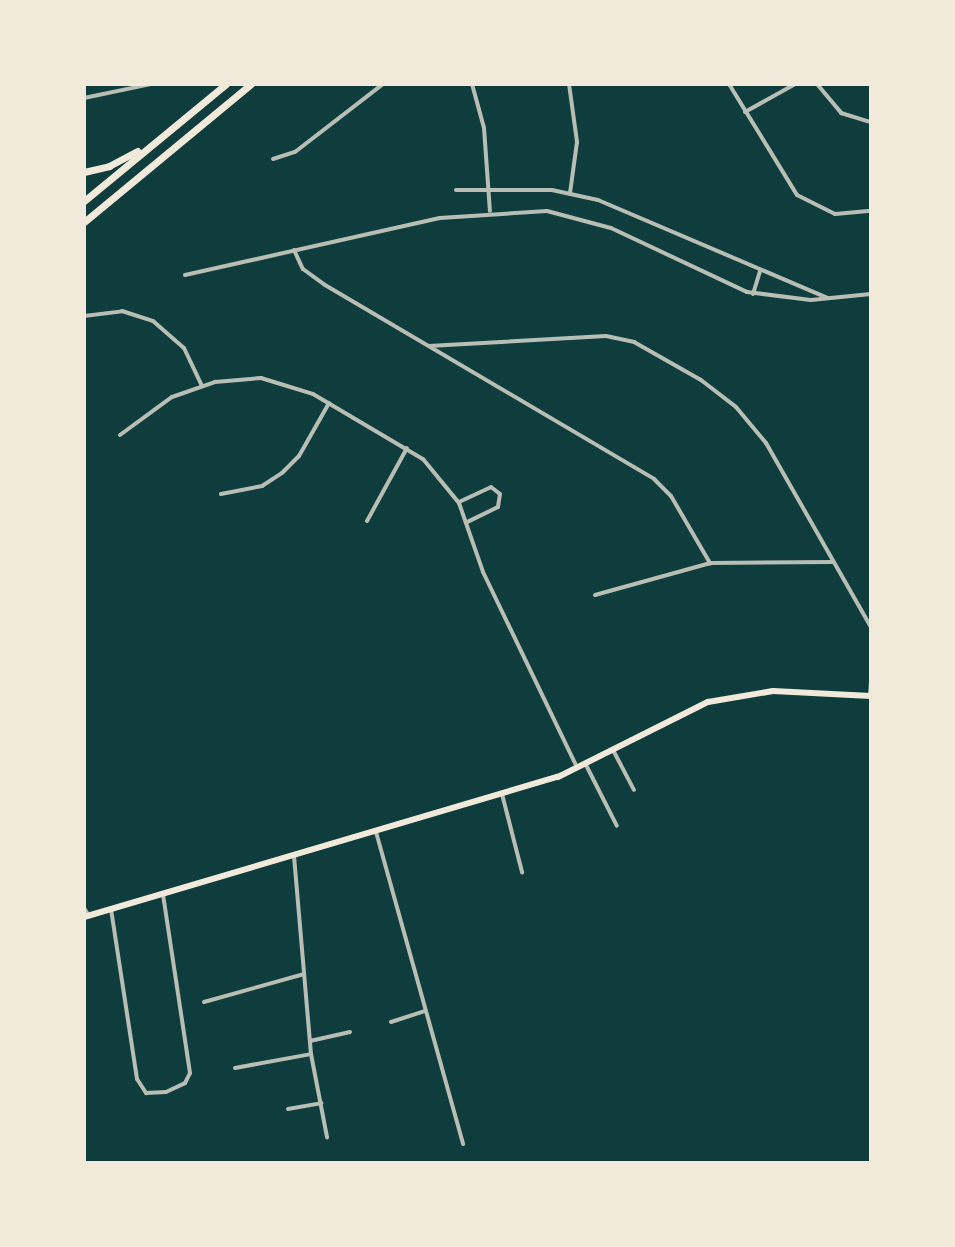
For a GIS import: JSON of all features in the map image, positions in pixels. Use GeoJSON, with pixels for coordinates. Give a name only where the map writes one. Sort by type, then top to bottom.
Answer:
{"type":"FeatureCollection","features":[{"type":"Feature","properties":{"kind":"highway"},"geometry":{"type":"LineString","coordinates":[[84,201],[226,84]]}},
{"type":"Feature","properties":{"kind":"highway"},"geometry":{"type":"LineString","coordinates":[[84,222],[251,84]]}},
{"type":"Feature","properties":{"kind":"highway"},"geometry":{"type":"LineString","coordinates":[[84,172],[117,163],[160,137]]}},
{"type":"Feature","properties":{"kind":"main road"},"geometry":{"type":"LineString","coordinates":[[86,916],[376,832],[578,769],[723,698],[773,691],[870,696]]}},
{"type":"Feature","properties":{"kind":"street"},"geometry":{"type":"LineString","coordinates":[[84,98],[151,84]]}},
{"type":"Feature","properties":{"kind":"street"},"geometry":{"type":"LineString","coordinates":[[273,159],[295,152],[383,84]]}},
{"type":"Feature","properties":{"kind":"street"},"geometry":{"type":"LineString","coordinates":[[472,84],[484,128],[490,211]]}},
{"type":"Feature","properties":{"kind":"street"},"geometry":{"type":"LineString","coordinates":[[569,84],[577,129],[570,193]]}},
{"type":"Feature","properties":{"kind":"street"},"geometry":{"type":"LineString","coordinates":[[729,84],[797,195],[835,214],[871,211]]}},
{"type":"Feature","properties":{"kind":"street"},"geometry":{"type":"LineString","coordinates":[[745,112],[795,84]]}},
{"type":"Feature","properties":{"kind":"street"},"geometry":{"type":"LineString","coordinates":[[817,84],[841,113],[871,122]]}},
{"type":"Feature","properties":{"kind":"street"},"geometry":{"type":"LineString","coordinates":[[456,190],[489,187],[570,193],[634,212],[760,271],[832,300]]}},
{"type":"Feature","properties":{"kind":"street"},"geometry":{"type":"LineString","coordinates":[[185,275],[490,211],[547,211],[598,223],[753,294],[832,300],[871,294]]}},
{"type":"Feature","properties":{"kind":"street"},"geometry":{"type":"LineString","coordinates":[[294,250],[312,276],[654,479],[671,496],[710,563]]}},
{"type":"Feature","properties":{"kind":"street"},"geometry":{"type":"LineString","coordinates":[[753,294],[760,271]]}},
{"type":"Feature","properties":{"kind":"street"},"geometry":{"type":"LineString","coordinates":[[84,316],[122,311],[163,327],[187,353],[202,386]]}},
{"type":"Feature","properties":{"kind":"street"},"geometry":{"type":"LineString","coordinates":[[429,346],[594,335],[643,347],[713,389],[752,425],[871,627]]}},
{"type":"Feature","properties":{"kind":"street"},"geometry":{"type":"LineString","coordinates":[[120,435],[160,403],[202,386],[240,378],[277,380],[329,403],[407,448],[434,468],[459,502],[488,582],[578,769]]}},
{"type":"Feature","properties":{"kind":"street"},"geometry":{"type":"LineString","coordinates":[[221,494],[262,486],[282,473],[299,456],[329,403]]}},
{"type":"Feature","properties":{"kind":"street"},"geometry":{"type":"LineString","coordinates":[[367,521],[407,448]]}},
{"type":"Feature","properties":{"kind":"street"},"geometry":{"type":"LineString","coordinates":[[459,502],[491,487],[502,499],[495,509],[467,522]]}},
{"type":"Feature","properties":{"kind":"street"},"geometry":{"type":"LineString","coordinates":[[595,595],[710,563],[833,562]]}},
{"type":"Feature","properties":{"kind":"street"},"geometry":{"type":"LineString","coordinates":[[870,696],[871,681]]}},
{"type":"Feature","properties":{"kind":"street"},"geometry":{"type":"LineString","coordinates":[[613,750],[634,790]]}},
{"type":"Feature","properties":{"kind":"street"},"geometry":{"type":"LineString","coordinates":[[586,765],[617,826]]}},
{"type":"Feature","properties":{"kind":"street"},"geometry":{"type":"LineString","coordinates":[[502,794],[522,872]]}},
{"type":"Feature","properties":{"kind":"street"},"geometry":{"type":"LineString","coordinates":[[376,832],[463,1144]]}},
{"type":"Feature","properties":{"kind":"street"},"geometry":{"type":"LineString","coordinates":[[294,856],[311,1054],[327,1137]]}},
{"type":"Feature","properties":{"kind":"street"},"geometry":{"type":"LineString","coordinates":[[111,909],[137,1079],[146,1093],[166,1092],[185,1083],[190,1073],[163,894]]}},
{"type":"Feature","properties":{"kind":"street"},"geometry":{"type":"LineString","coordinates":[[84,908],[86,916]]}},
{"type":"Feature","properties":{"kind":"street"},"geometry":{"type":"LineString","coordinates":[[204,1002],[304,974]]}},
{"type":"Feature","properties":{"kind":"street"},"geometry":{"type":"LineString","coordinates":[[391,1022],[425,1011]]}},
{"type":"Feature","properties":{"kind":"street"},"geometry":{"type":"LineString","coordinates":[[310,1041],[350,1032]]}},
{"type":"Feature","properties":{"kind":"street"},"geometry":{"type":"LineString","coordinates":[[235,1068],[311,1054]]}},
{"type":"Feature","properties":{"kind":"street"},"geometry":{"type":"LineString","coordinates":[[288,1109],[321,1103]]}}]}
